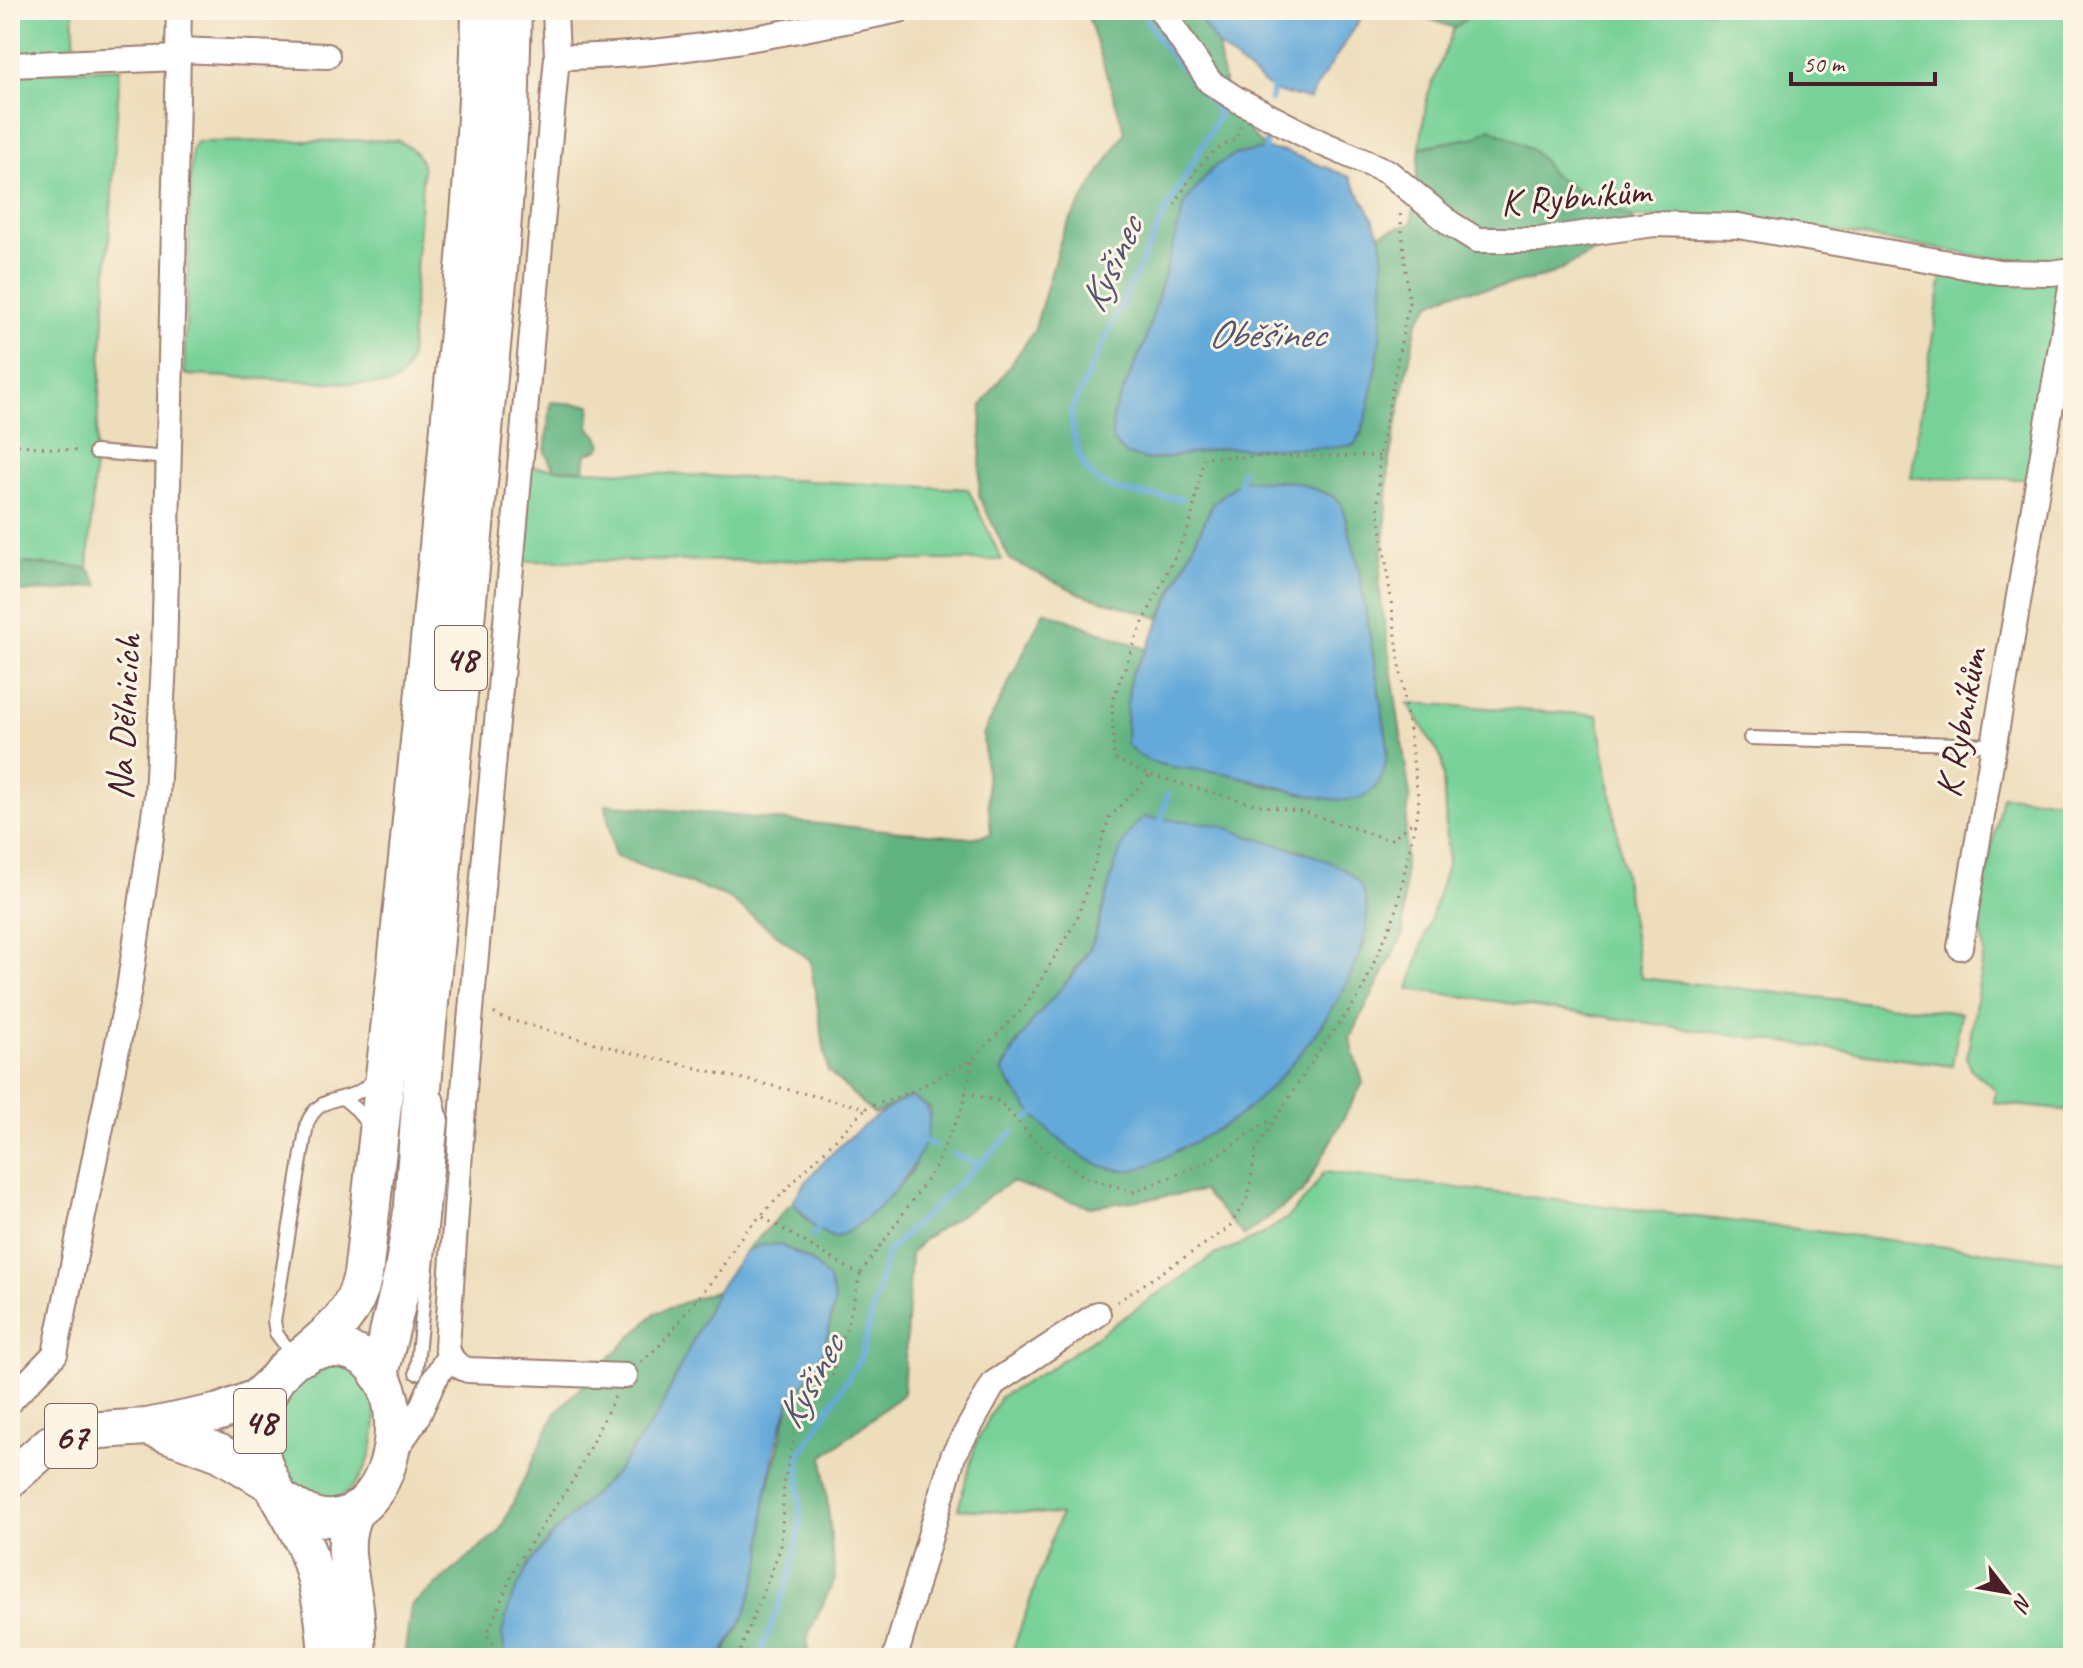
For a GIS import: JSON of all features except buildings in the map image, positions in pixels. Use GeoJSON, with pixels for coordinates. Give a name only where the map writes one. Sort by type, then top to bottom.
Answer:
{"type":"FeatureCollection","features":[{"type":"Feature","properties":{"kind":"highway","name":"48"},"geometry":{"type":"LineString","coordinates":[[403,1376],[410,1239],[407,1044],[413,820],[469,214],[480,69],[481,10]]}},
{"type":"Feature","properties":{"kind":"highway","name":"48"},"geometry":{"type":"LineString","coordinates":[[291,1365],[341,1324],[358,1293],[377,1163],[407,1044],[499,255],[509,123],[512,10]]}},
{"type":"Feature","properties":{"kind":"main road","name":"48"},"geometry":{"type":"LineString","coordinates":[[327,1658],[320,1591],[305,1547],[262,1460],[259,1430],[261,1415],[291,1365],[328,1348],[352,1351],[403,1376],[390,1458],[379,1486],[356,1509],[349,1521],[346,1543],[358,1658]]}},
{"type":"Feature","properties":{"kind":"main road","name":"67"},"geometry":{"type":"LineString","coordinates":[[10,1479],[32,1457],[60,1440],[101,1430],[147,1427],[237,1407],[256,1398],[291,1365]]}},
{"type":"Feature","properties":{"kind":"main road","name":"67"},"geometry":{"type":"LineString","coordinates":[[147,1427],[238,1461],[275,1491]]}},
{"type":"Feature","properties":{"kind":"main road","name":"48"},"geometry":{"type":"LineString","coordinates":[[275,1491],[319,1517],[342,1515],[356,1509]]}},
{"type":"Feature","properties":{"kind":"street","name":"Na Dělnicích"},"geometry":{"type":"LineString","coordinates":[[10,1401],[55,1354],[129,989],[157,795],[169,458],[179,10]]}},
{"type":"Feature","properties":{"kind":"street"},"geometry":{"type":"LineString","coordinates":[[555,10],[557,57],[472,998],[447,1346],[449,1356],[458,1366],[468,1370],[625,1376]]}},
{"type":"Feature","properties":{"kind":"street"},"geometry":{"type":"LineString","coordinates":[[557,57],[611,56],[731,43],[899,10]]}},
{"type":"Feature","properties":{"kind":"street","name":"K Rybníkům"},"geometry":{"type":"LineString","coordinates":[[1161,10],[1210,82],[1319,142],[1388,172],[1451,224],[1477,240],[1539,240],[1654,224],[1739,226],[1999,272],[2073,272],[1960,947]]}},
{"type":"Feature","properties":{"kind":"street"},"geometry":{"type":"LineString","coordinates":[[10,65],[179,54],[327,56]]}},
{"type":"Feature","properties":{"kind":"street"},"geometry":{"type":"LineString","coordinates":[[895,1658],[953,1456],[994,1383],[1098,1314]]}},
{"type":"Feature","properties":{"kind":"street"},"geometry":{"type":"LineString","coordinates":[[390,1458],[416,1420],[403,1376],[449,1356]]}},
{"type":"Feature","properties":{"kind":"lane"},"geometry":{"type":"LineString","coordinates":[[95,452],[169,458]]}},
{"type":"Feature","properties":{"kind":"lane"},"geometry":{"type":"LineString","coordinates":[[1750,738],[1992,745]]}},
{"type":"Feature","properties":{"kind":"lane"},"geometry":{"type":"LineString","coordinates":[[291,1365],[276,1333],[275,1307],[307,1124],[319,1104],[344,1099],[369,1085],[407,1044]]}},
{"type":"Feature","properties":{"kind":"lane"},"geometry":{"type":"LineString","coordinates":[[344,1099],[369,1126],[376,1143],[377,1163]]}},
{"type":"Feature","properties":{"kind":"path"},"geometry":{"type":"LineString","coordinates":[[1175,205],[1192,175],[1213,149],[1236,139],[1247,105]]}},
{"type":"Feature","properties":{"kind":"path"},"geometry":{"type":"LineString","coordinates":[[10,151],[16,106]]}},
{"type":"Feature","properties":{"kind":"path"},"geometry":{"type":"LineString","coordinates":[[1098,1314],[1229,1228],[1248,1197],[1256,1149],[1321,1048],[1360,995],[1396,912],[1419,804],[1378,505],[1379,456],[1409,302],[1398,180]]}},
{"type":"Feature","properties":{"kind":"path"},"geometry":{"type":"LineString","coordinates":[[10,337],[16,338]]}},
{"type":"Feature","properties":{"kind":"path"},"geometry":{"type":"LineString","coordinates":[[10,444],[95,452]]}},
{"type":"Feature","properties":{"kind":"path"},"geometry":{"type":"LineString","coordinates":[[1379,456],[1204,457],[1190,525],[1137,635],[1112,702],[1114,759],[1150,775],[1254,804],[1304,812],[1390,840],[1415,820]]}},
{"type":"Feature","properties":{"kind":"path"},"geometry":{"type":"LineString","coordinates":[[501,1658],[487,1634],[517,1563],[574,1479],[625,1376],[661,1344],[719,1272],[743,1234],[866,1108],[910,1092],[972,1060],[1026,1005],[1077,919],[1109,818],[1150,775]]}},
{"type":"Feature","properties":{"kind":"path"},"geometry":{"type":"LineString","coordinates":[[472,998],[499,1017],[624,1051],[866,1108]]}},
{"type":"Feature","properties":{"kind":"path"},"geometry":{"type":"LineString","coordinates":[[737,1658],[781,1547],[784,1483],[798,1418],[832,1376],[860,1275],[933,1171],[963,1106],[972,1060]]}},
{"type":"Feature","properties":{"kind":"path"},"geometry":{"type":"LineString","coordinates":[[965,1093],[999,1101],[1037,1143],[1085,1177],[1134,1192],[1207,1162],[1276,1116]]}},
{"type":"Feature","properties":{"kind":"path"},"geometry":{"type":"LineString","coordinates":[[761,1216],[860,1275]]}},
{"type":"Feature","properties":{"kind":"green space"},"geometry":{"type":"Polygon","coordinates":[[[10,10],[73,10],[75,53],[10,57],[10,10]]]}},
{"type":"Feature","properties":{"kind":"green space"},"geometry":{"type":"Polygon","coordinates":[[[1086,10],[1194,10],[1218,46],[1228,106],[1265,149],[1234,155],[1186,201],[1144,345],[1113,414],[1151,460],[1223,448],[1329,448],[1361,436],[1380,336],[1383,285],[1379,234],[1412,223],[1420,147],[1476,137],[1490,128],[1526,146],[1540,157],[1551,173],[1590,200],[1631,217],[1639,239],[1594,252],[1548,276],[1451,293],[1430,304],[1417,323],[1389,461],[1379,586],[1410,796],[1406,822],[1403,935],[1350,1038],[1363,1083],[1303,1192],[1244,1236],[1203,1191],[1090,1207],[1011,1182],[924,1239],[911,1253],[903,1394],[823,1457],[835,1579],[808,1635],[807,1658],[722,1658],[745,1615],[765,1501],[790,1400],[824,1350],[811,1261],[793,1251],[772,1245],[745,1252],[793,1202],[807,1221],[876,1210],[911,1173],[927,1131],[931,1109],[909,1100],[874,1114],[828,1071],[810,960],[727,897],[614,856],[606,804],[970,838],[991,834],[983,735],[1044,611],[1147,649],[1131,674],[1126,743],[1199,769],[1232,774],[1263,785],[1354,799],[1388,755],[1357,559],[1341,504],[1332,496],[1297,482],[1242,480],[1213,503],[1160,618],[1081,594],[1010,560],[979,496],[982,405],[1034,331],[1063,232],[1125,132],[1086,10]],[[1220,826],[1125,840],[1091,946],[1062,989],[1016,1044],[1001,1074],[1003,1071],[1015,1092],[1133,1170],[1169,1155],[1232,1121],[1275,1081],[1322,1026],[1365,943],[1344,871],[1307,852],[1220,826]]]}},
{"type":"Feature","properties":{"kind":"green space"},"geometry":{"type":"Polygon","coordinates":[[[1404,10],[1478,10],[1454,28],[1404,10]]]}},
{"type":"Feature","properties":{"kind":"green space"},"geometry":{"type":"Polygon","coordinates":[[[1478,10],[2073,10],[2073,257],[2041,262],[1985,257],[1789,224],[1631,217],[1590,200],[1551,173],[1540,157],[1476,137],[1420,147],[1427,97],[1454,28],[1478,10]]]}},
{"type":"Feature","properties":{"kind":"green space"},"geometry":{"type":"Polygon","coordinates":[[[120,68],[88,568],[10,562],[10,73],[120,68]]]}},
{"type":"Feature","properties":{"kind":"green space"},"geometry":{"type":"Polygon","coordinates":[[[396,140],[414,151],[423,168],[410,357],[400,377],[388,385],[187,375],[184,372],[192,149],[196,142],[396,140]]]}},
{"type":"Feature","properties":{"kind":"green space"},"geometry":{"type":"Polygon","coordinates":[[[1943,269],[2047,279],[2057,285],[2061,298],[2031,479],[1911,478],[1943,269]]]}},
{"type":"Feature","properties":{"kind":"green space"},"geometry":{"type":"Polygon","coordinates":[[[551,402],[591,405],[589,427],[602,445],[586,454],[584,470],[554,469],[545,452],[551,402]]]}},
{"type":"Feature","properties":{"kind":"green space"},"geometry":{"type":"Polygon","coordinates":[[[529,467],[968,489],[1002,560],[519,561],[529,467]]]}},
{"type":"Feature","properties":{"kind":"green space"},"geometry":{"type":"Polygon","coordinates":[[[10,562],[88,568],[99,585],[57,591],[10,592],[10,562]]]}},
{"type":"Feature","properties":{"kind":"green space"},"geometry":{"type":"Polygon","coordinates":[[[1408,703],[1598,715],[1641,978],[1961,1013],[1952,1066],[1409,989],[1448,862],[1442,759],[1408,703]]]}},
{"type":"Feature","properties":{"kind":"green space"},"geometry":{"type":"Polygon","coordinates":[[[2002,796],[2073,801],[2073,1111],[1994,1103],[1996,1090],[1971,1069],[1967,1058],[1984,953],[1979,910],[2002,796]]]}},
{"type":"Feature","properties":{"kind":"green space"},"geometry":{"type":"Polygon","coordinates":[[[1324,1172],[2073,1262],[2073,1658],[1010,1658],[1060,1515],[958,1509],[976,1443],[1000,1397],[1049,1369],[1215,1255],[1256,1238],[1286,1219],[1309,1195],[1324,1172]]]}},
{"type":"Feature","properties":{"kind":"green space"},"geometry":{"type":"Polygon","coordinates":[[[717,1290],[658,1414],[617,1471],[555,1532],[529,1564],[502,1634],[506,1658],[404,1658],[411,1606],[499,1532],[556,1412],[655,1313],[717,1290]]]}},
{"type":"Feature","properties":{"kind":"green space"},"geometry":{"type":"Polygon","coordinates":[[[317,1365],[348,1368],[365,1382],[374,1404],[375,1431],[369,1458],[357,1481],[341,1496],[320,1499],[296,1487],[287,1477],[281,1464],[277,1434],[289,1391],[299,1378],[317,1365]]]}},
{"type":"Feature","properties":{"kind":"water"},"geometry":{"type":"Polygon","coordinates":[[[1194,10],[1366,10],[1309,99],[1276,92],[1265,84],[1218,46],[1194,10]]]}},
{"type":"Feature","properties":{"kind":"water","name":"Oběšinec"},"geometry":{"type":"Polygon","coordinates":[[[1265,149],[1287,152],[1350,177],[1379,232],[1383,276],[1380,341],[1362,429],[1354,445],[1329,448],[1223,448],[1151,460],[1127,455],[1112,440],[1113,414],[1144,345],[1186,201],[1214,167],[1234,155],[1265,149]]]}},
{"type":"Feature","properties":{"kind":"water"},"geometry":{"type":"Polygon","coordinates":[[[1242,480],[1297,482],[1332,496],[1341,504],[1357,559],[1387,740],[1385,767],[1378,784],[1355,799],[1327,798],[1229,774],[1165,766],[1145,759],[1126,744],[1131,674],[1147,649],[1213,503],[1242,480]]]}},
{"type":"Feature","properties":{"kind":"water"},"geometry":{"type":"Polygon","coordinates":[[[1145,817],[1218,825],[1329,862],[1354,877],[1361,886],[1367,914],[1362,946],[1348,981],[1327,1016],[1303,1050],[1252,1105],[1224,1126],[1154,1163],[1132,1170],[1112,1169],[1074,1151],[1057,1137],[1026,1104],[1003,1071],[1026,1031],[1086,955],[1097,931],[1117,858],[1134,827],[1145,817]]]}},
{"type":"Feature","properties":{"kind":"water"},"geometry":{"type":"Polygon","coordinates":[[[912,1097],[927,1107],[929,1124],[924,1144],[900,1184],[884,1203],[849,1231],[834,1238],[816,1229],[793,1202],[801,1188],[828,1157],[863,1126],[912,1097]]]}},
{"type":"Feature","properties":{"kind":"water"},"geometry":{"type":"Polygon","coordinates":[[[764,1244],[781,1245],[811,1261],[828,1278],[835,1300],[824,1350],[790,1400],[776,1443],[765,1501],[762,1561],[745,1615],[720,1658],[506,1658],[502,1634],[510,1603],[529,1564],[555,1532],[617,1471],[658,1414],[717,1290],[745,1252],[764,1244]]]}},
{"type":"Feature","properties":{"kind":"waterway","name":"Kyšinec"},"geometry":{"type":"LineString","coordinates":[[1141,10],[1162,44],[1220,114],[1165,213],[1071,411],[1081,459],[1090,474],[1102,484],[1135,494],[1181,499]]}},
{"type":"Feature","properties":{"kind":"waterway"},"geometry":{"type":"LineString","coordinates":[[1271,100],[1273,82]]}},
{"type":"Feature","properties":{"kind":"waterway"},"geometry":{"type":"LineString","coordinates":[[1264,157],[1267,133]]}},
{"type":"Feature","properties":{"kind":"waterway"},"geometry":{"type":"LineString","coordinates":[[1239,487],[1242,471]]}},
{"type":"Feature","properties":{"kind":"waterway","name":"Kyšinec"},"geometry":{"type":"LineString","coordinates":[[1160,826],[1167,795]]}},
{"type":"Feature","properties":{"kind":"waterway","name":"Kyšinec"},"geometry":{"type":"LineString","coordinates":[[1029,1119],[1038,1110]]}},
{"type":"Feature","properties":{"kind":"waterway","name":"Kyšinec"},"geometry":{"type":"LineString","coordinates":[[759,1658],[790,1576],[800,1528],[799,1456],[861,1357],[888,1251],[1013,1132]]}},
{"type":"Feature","properties":{"kind":"waterway"},"geometry":{"type":"LineString","coordinates":[[919,1144],[923,1141],[934,1145]]}},
{"type":"Feature","properties":{"kind":"waterway"},"geometry":{"type":"LineString","coordinates":[[953,1154],[977,1164]]}},
{"type":"Feature","properties":{"kind":"waterway"},"geometry":{"type":"LineString","coordinates":[[813,1235],[821,1225]]}}]}
